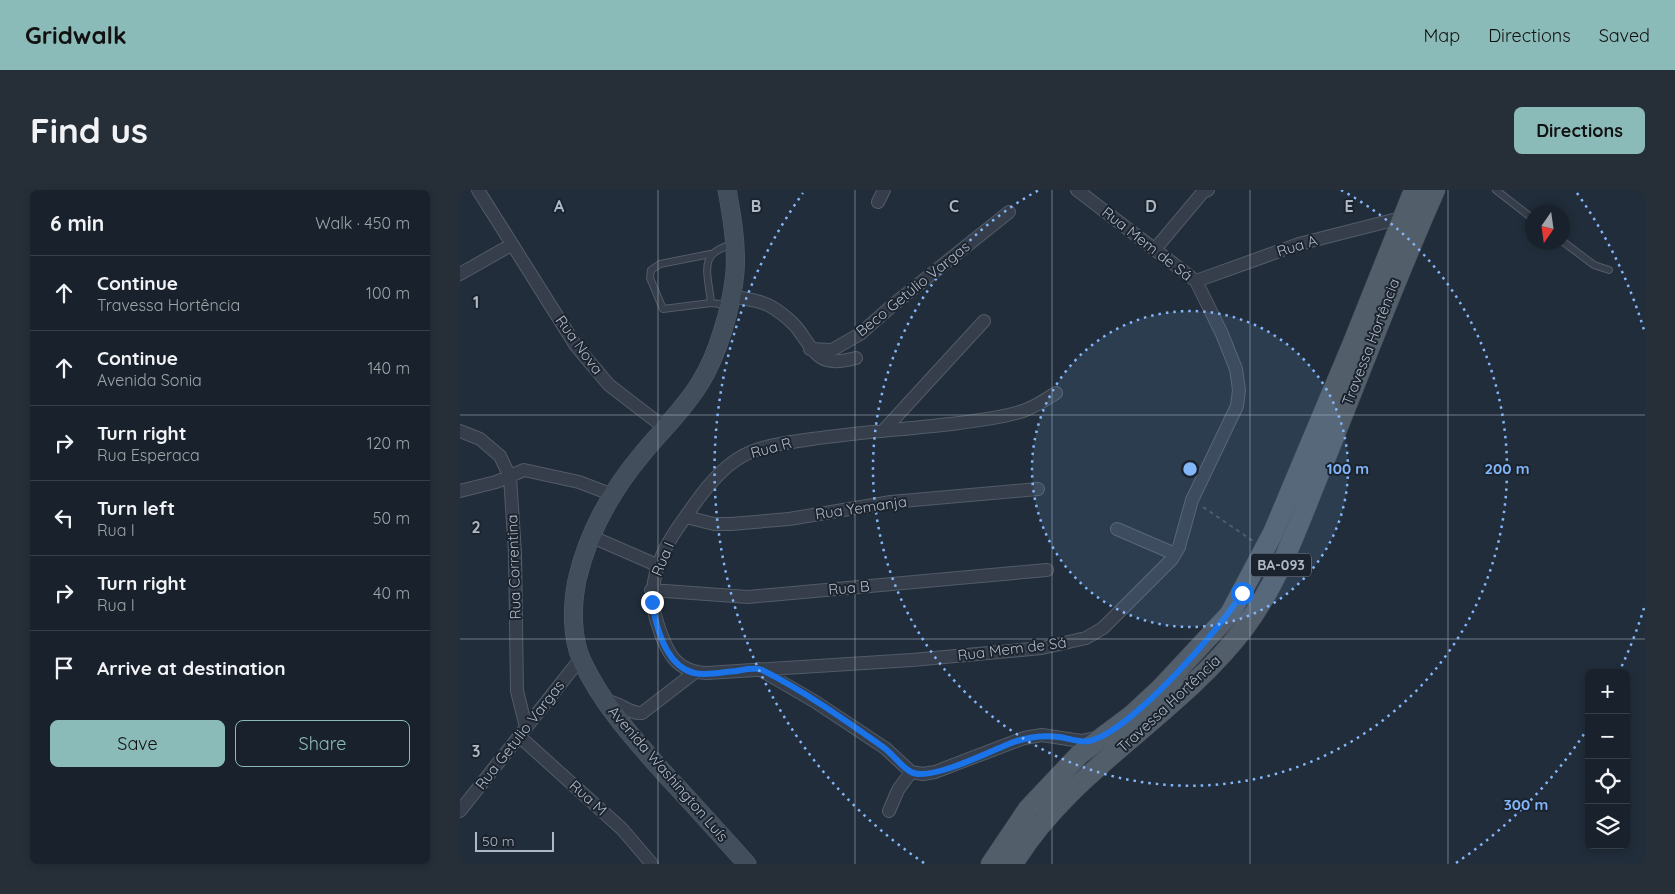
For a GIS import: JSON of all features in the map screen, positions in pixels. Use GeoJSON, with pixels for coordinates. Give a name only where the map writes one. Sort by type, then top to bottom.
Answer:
{"type":"FeatureCollection","features":[{"type":"Feature","properties":{"kind":"main road","name":"Avenida Washington Luís"},"geometry":{"type":"LineString","coordinates":[[727,190],[735,244],[735,272],[723,301],[713,357],[700,383],[642,454],[599,515],[590,536],[575,591],[574,615],[581,658],[604,701],[632,738],[747,864]]}},
{"type":"Feature","properties":{"kind":"main road","name":"Travessa Hortência"},"geometry":{"type":"LineString","coordinates":[[991,864],[1028,810],[1080,754],[1132,715],[1183,667],[1230,614],[1266,550],[1352,345],[1401,218],[1414,190]]}},
{"type":"Feature","properties":{"kind":"main road","name":"Travessa Hortência"},"geometry":{"type":"LineString","coordinates":[[1013,864],[1041,823],[1076,788],[1170,707],[1213,666],[1247,625],[1262,601],[1290,546],[1393,286],[1435,190]]}},
{"type":"Feature","properties":{"kind":"street","name":"Rua Nova"},"geometry":{"type":"LineString","coordinates":[[478,190],[576,346],[610,385],[665,428]]}},
{"type":"Feature","properties":{"kind":"street"},"geometry":{"type":"LineString","coordinates":[[878,202],[884,190]]}},
{"type":"Feature","properties":{"kind":"street","name":"Rua Mem de Sá"},"geometry":{"type":"LineString","coordinates":[[759,669],[921,659],[1042,648],[1069,643],[1086,638],[1102,628],[1166,567],[1175,554],[1184,532],[1192,500],[1230,424],[1239,390],[1236,369],[1226,343],[1196,281],[1156,248],[1077,190]]}},
{"type":"Feature","properties":{"kind":"street"},"geometry":{"type":"LineString","coordinates":[[1156,248],[1204,191]]}},
{"type":"Feature","properties":{"kind":"street","name":"Beco Getúlio Vargas"},"geometry":{"type":"LineString","coordinates":[[810,349],[832,350],[860,334],[894,304],[1009,212]]}},
{"type":"Feature","properties":{"kind":"street","name":"Rua A"},"geometry":{"type":"LineString","coordinates":[[1196,281],[1299,244],[1401,218]]}},
{"type":"Feature","properties":{"kind":"street"},"geometry":{"type":"LineString","coordinates":[[460,274],[511,245]]}},
{"type":"Feature","properties":{"kind":"street","name":"Beco Getúlio Vargas"},"geometry":{"type":"LineString","coordinates":[[723,301],[766,304],[799,330],[810,349],[827,361],[843,361],[856,358]]}},
{"type":"Feature","properties":{"kind":"street"},"geometry":{"type":"LineString","coordinates":[[883,431],[984,321]]}},
{"type":"Feature","properties":{"kind":"street"},"geometry":{"type":"LineString","coordinates":[[883,431],[919,428],[1008,415],[1038,404],[1056,393]]}},
{"type":"Feature","properties":{"kind":"street","name":"Rua R"},"geometry":{"type":"LineString","coordinates":[[686,517],[717,478],[743,456],[788,442],[883,431]]}},
{"type":"Feature","properties":{"kind":"street","name":"Rua Correntina"},"geometry":{"type":"LineString","coordinates":[[460,432],[480,439],[500,456],[510,477],[515,553],[517,691],[522,732]]}},
{"type":"Feature","properties":{"kind":"street"},"geometry":{"type":"LineString","coordinates":[[460,491],[510,477],[524,470],[579,482],[613,495]]}},
{"type":"Feature","properties":{"kind":"street","name":"Rua Yemanja"},"geometry":{"type":"LineString","coordinates":[[686,517],[714,524],[730,524],[789,519],[891,502],[1038,489]]}},
{"type":"Feature","properties":{"kind":"street","name":"Rua I"},"geometry":{"type":"LineString","coordinates":[[686,517],[673,536],[659,566],[651,590],[657,622],[672,659],[694,672]]}},
{"type":"Feature","properties":{"kind":"street"},"geometry":{"type":"LineString","coordinates":[[1117,530],[1175,554]]}},
{"type":"Feature","properties":{"kind":"street"},"geometry":{"type":"LineString","coordinates":[[590,536],[659,566]]}},
{"type":"Feature","properties":{"kind":"street","name":"Rua B"},"geometry":{"type":"LineString","coordinates":[[651,590],[748,597],[1047,570]]}},
{"type":"Feature","properties":{"kind":"street","name":"Rua Getulio Vargas"},"geometry":{"type":"LineString","coordinates":[[460,811],[581,658]]}},
{"type":"Feature","properties":{"kind":"street"},"geometry":{"type":"LineString","coordinates":[[604,701],[615,702],[632,712],[642,713],[694,672],[759,669],[814,701],[886,748],[911,772],[924,774],[935,772],[1024,738],[1042,735],[1089,741],[1100,737],[1132,715]]}},
{"type":"Feature","properties":{"kind":"street","name":"Rua M"},"geometry":{"type":"LineString","coordinates":[[522,732],[622,829],[652,864]]}},
{"type":"Feature","properties":{"kind":"street"},"geometry":{"type":"LineString","coordinates":[[889,811],[898,790],[911,772]]}},
{"type":"Feature","properties":{"kind":"lane"},"geometry":{"type":"LineString","coordinates":[[1496,190],[1525,213]]}},
{"type":"Feature","properties":{"kind":"lane"},"geometry":{"type":"LineString","coordinates":[[710,254],[708,265],[723,301],[663,309],[650,278],[651,270],[660,264],[710,254],[718,248],[735,244]]}},
{"type":"Feature","properties":{"kind":"lane"},"geometry":{"type":"LineString","coordinates":[[1570,247],[1594,265],[1609,270]]}},
{"type":"Feature","properties":{"kind":"path"},"geometry":{"type":"LineString","coordinates":[[1192,500],[1266,550]]}},
{"type":"Feature","properties":{"kind":"route"},"geometry":{"type":"LineString","coordinates":[[652,602],[666,646],[672,659],[679,665],[694,672],[707,673],[759,669],[814,701],[886,748],[911,772],[924,774],[959,764],[1024,738],[1042,735],[1089,741],[1100,737],[1132,715],[1183,667],[1230,614],[1242,593]]}}]}
